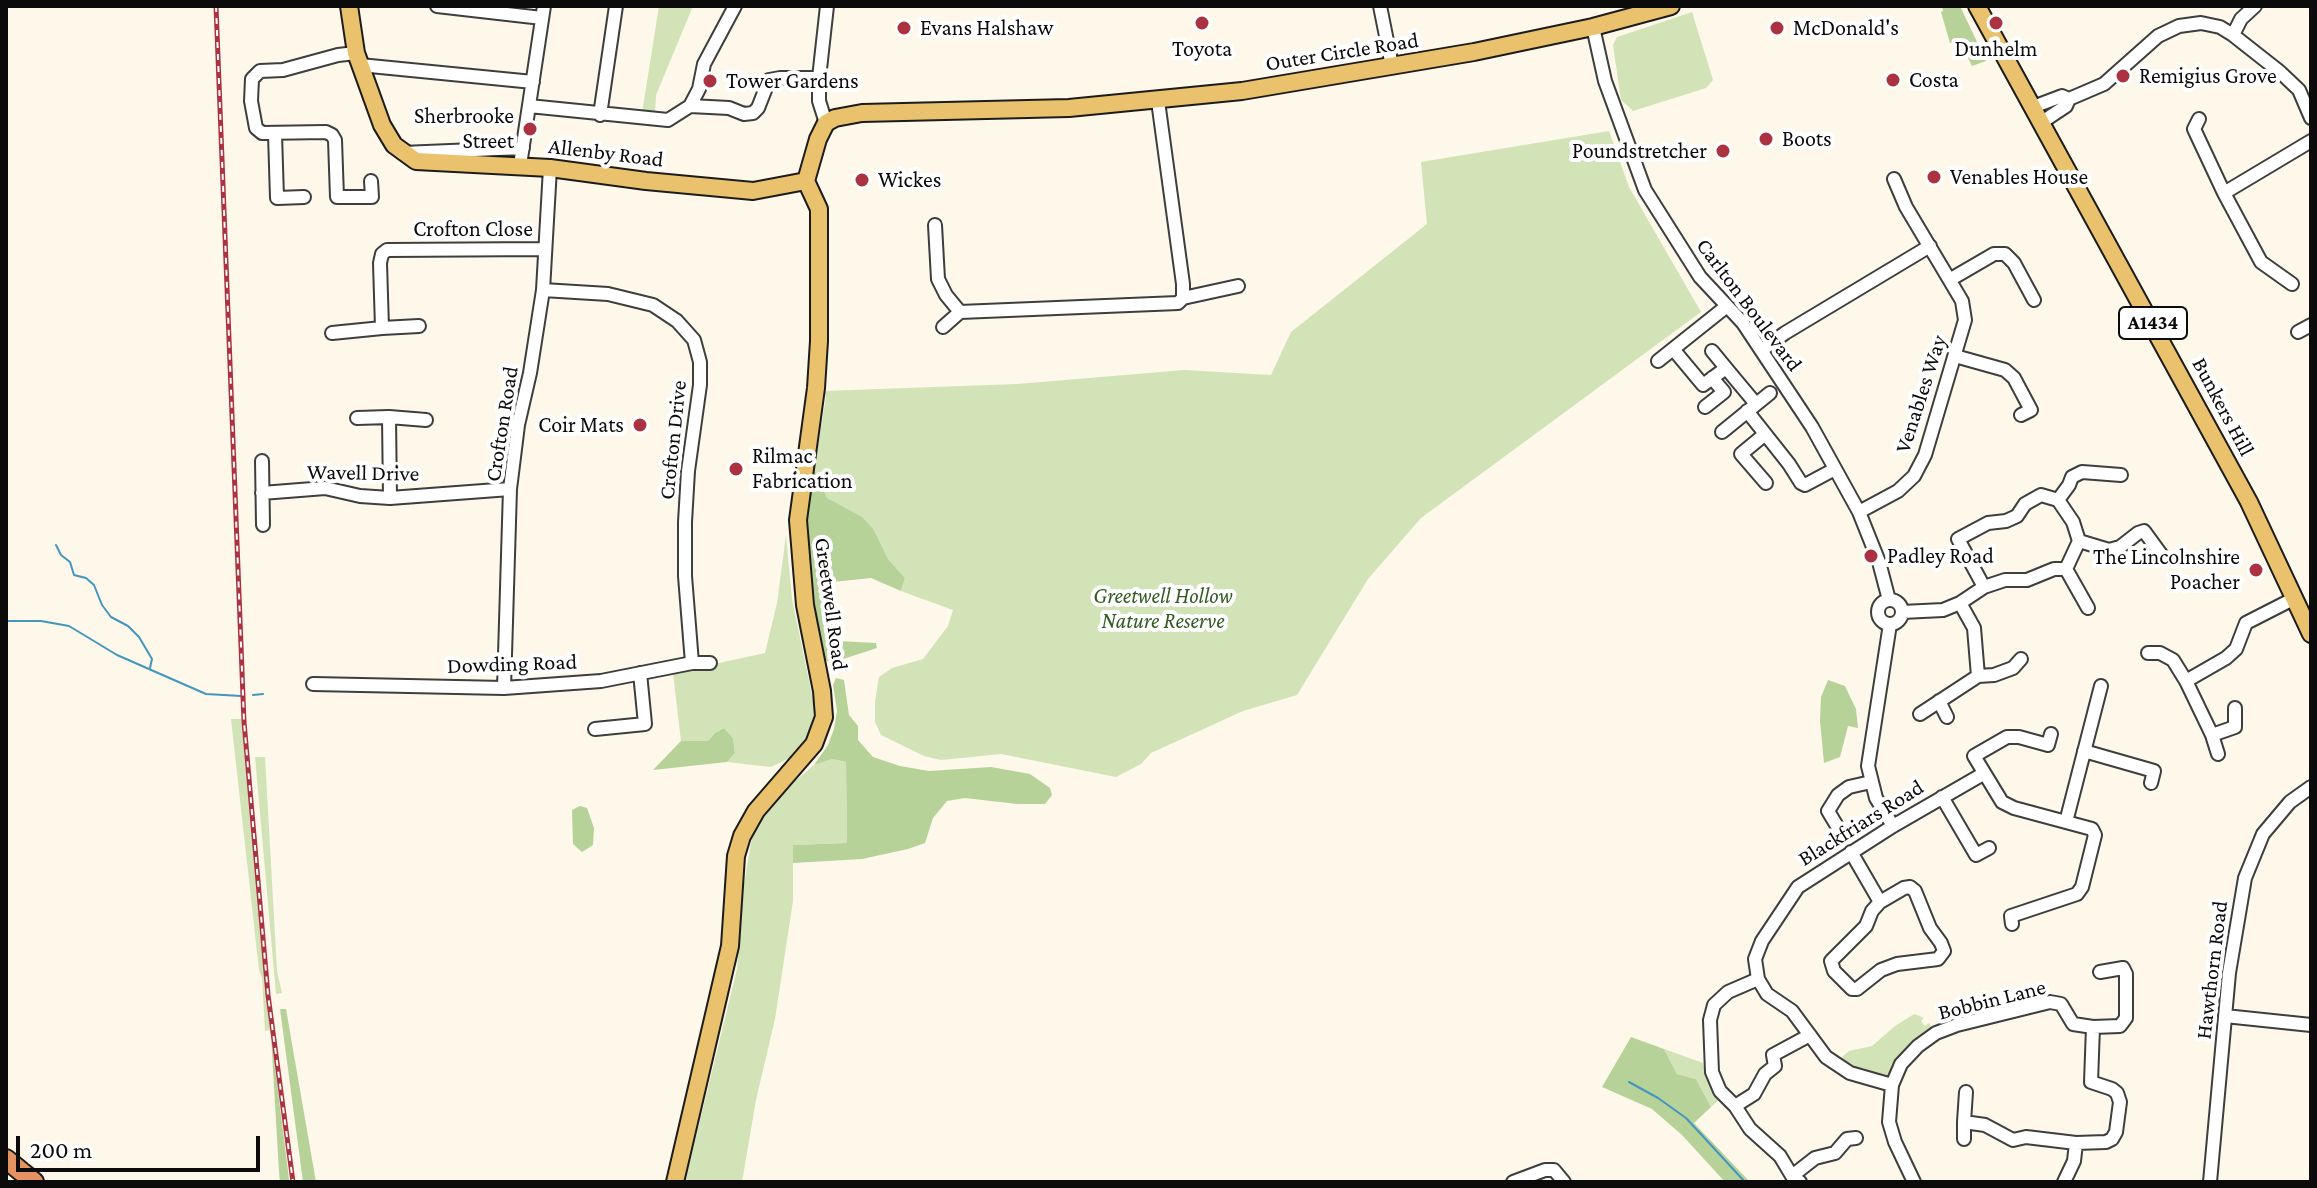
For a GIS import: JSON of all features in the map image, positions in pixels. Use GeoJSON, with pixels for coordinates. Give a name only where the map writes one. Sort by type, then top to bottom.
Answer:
{"type":"FeatureCollection","features":[{"type":"Feature","properties":{"kind":"highway"},"geometry":{"type":"LineString","coordinates":[[6,1159],[34,1182]]}},
{"type":"Feature","properties":{"kind":"main road"},"geometry":{"type":"LineString","coordinates":[[349,6],[358,59]]}},
{"type":"Feature","properties":{"kind":"main road","name":"Outer Circle Road"},"geometry":{"type":"LineString","coordinates":[[826,123],[835,118],[862,113],[1069,108],[1257,89],[1593,27],[1671,6]]}},
{"type":"Feature","properties":{"kind":"main road","name":"A1434"},"geometry":{"type":"LineString","coordinates":[[1977,6],[2037,115]]}},
{"type":"Feature","properties":{"kind":"main road","name":"Allenby Road"},"geometry":{"type":"LineString","coordinates":[[358,59],[382,125],[392,142],[402,153],[422,163],[522,157],[550,168],[753,191],[806,181]]}},
{"type":"Feature","properties":{"kind":"main road","name":"Bunkers Hill"},"geometry":{"type":"LineString","coordinates":[[2037,115],[2249,502],[2311,634]]}},
{"type":"Feature","properties":{"kind":"main road"},"geometry":{"type":"LineString","coordinates":[[806,181],[826,123]]}},
{"type":"Feature","properties":{"kind":"main road","name":"Greetwell Road"},"geometry":{"type":"LineString","coordinates":[[675,1182],[730,946],[736,856],[742,836],[756,811],[810,750],[822,728],[822,691],[805,605],[798,520],[816,388],[819,341],[819,209],[806,181]]}},
{"type":"Feature","properties":{"kind":"street"},"geometry":{"type":"LineString","coordinates":[[437,6],[543,12],[522,157]]}},
{"type":"Feature","properties":{"kind":"street"},"geometry":{"type":"LineString","coordinates":[[600,115],[616,6]]}},
{"type":"Feature","properties":{"kind":"street"},"geometry":{"type":"LineString","coordinates":[[529,106],[668,120],[690,106],[699,89],[704,64],[735,6]]}},
{"type":"Feature","properties":{"kind":"street"},"geometry":{"type":"LineString","coordinates":[[826,123],[819,101],[819,78],[827,6]]}},
{"type":"Feature","properties":{"kind":"street"},"geometry":{"type":"LineString","coordinates":[[1380,6],[1392,66]]}},
{"type":"Feature","properties":{"kind":"street"},"geometry":{"type":"LineString","coordinates":[[2233,35],[2241,19],[2255,6]]}},
{"type":"Feature","properties":{"kind":"street"},"geometry":{"type":"LineString","coordinates":[[2037,115],[2066,106],[2069,99],[2104,84],[2158,36],[2179,26],[2201,23],[2220,27],[2305,87],[2311,118]]}},
{"type":"Feature","properties":{"kind":"street","name":"Carlton Boulevard"},"geometry":{"type":"LineString","coordinates":[[1593,27],[1605,81],[1645,190],[1700,277],[1762,350],[1812,427],[1859,512],[1879,562],[1889,600],[1881,604],[1878,612],[1881,621],[1890,624],[1877,718],[1868,755],[1876,798],[1893,826]]}},
{"type":"Feature","properties":{"kind":"street"},"geometry":{"type":"LineString","coordinates":[[371,181],[372,197],[337,197],[335,140],[332,135],[326,132],[262,133],[256,128],[252,79],[260,71],[283,70],[338,55],[533,82]]}},
{"type":"Feature","properties":{"kind":"street"},"geometry":{"type":"LineString","coordinates":[[690,106],[753,113],[769,80],[819,78]]}},
{"type":"Feature","properties":{"kind":"street"},"geometry":{"type":"LineString","coordinates":[[1158,101],[1183,298]]}},
{"type":"Feature","properties":{"kind":"street"},"geometry":{"type":"LineString","coordinates":[[2191,126],[2261,262],[2286,280],[2274,290]]}},
{"type":"Feature","properties":{"kind":"street"},"geometry":{"type":"LineString","coordinates":[[275,134],[277,198],[304,197]]}},
{"type":"Feature","properties":{"kind":"street"},"geometry":{"type":"LineString","coordinates":[[2224,193],[2311,141]]}},
{"type":"Feature","properties":{"kind":"street","name":"Crofton Road"},"geometry":{"type":"LineString","coordinates":[[504,688],[510,489],[518,425],[543,290],[550,168]]}},
{"type":"Feature","properties":{"kind":"street","name":"Venables Way"},"geometry":{"type":"LineString","coordinates":[[1859,512],[1898,491],[1914,476],[1925,455],[1965,320],[1962,301],[1951,279],[1906,207],[1894,179]]}},
{"type":"Feature","properties":{"kind":"street"},"geometry":{"type":"LineString","coordinates":[[935,225],[938,279],[960,312]]}},
{"type":"Feature","properties":{"kind":"street"},"geometry":{"type":"LineString","coordinates":[[1762,350],[1930,246]]}},
{"type":"Feature","properties":{"kind":"street","name":"Crofton Close"},"geometry":{"type":"LineString","coordinates":[[382,328],[380,263],[382,254],[387,250],[544,249]]}},
{"type":"Feature","properties":{"kind":"street"},"geometry":{"type":"LineString","coordinates":[[1951,279],[1994,254],[2005,254],[2014,263],[2031,294],[2015,298]]}},
{"type":"Feature","properties":{"kind":"street"},"geometry":{"type":"LineString","coordinates":[[943,327],[960,312],[1171,306],[1183,298],[1238,286]]}},
{"type":"Feature","properties":{"kind":"street","name":"Crofton Drive"},"geometry":{"type":"LineString","coordinates":[[543,290],[608,294],[653,305],[677,321],[694,340],[700,362],[700,385],[688,471],[685,522],[685,576],[692,663]]}},
{"type":"Feature","properties":{"kind":"street"},"geometry":{"type":"LineString","coordinates":[[1658,361],[1727,306]]}},
{"type":"Feature","properties":{"kind":"street"},"geometry":{"type":"LineString","coordinates":[[2298,332],[2310,319]]}},
{"type":"Feature","properties":{"kind":"street"},"geometry":{"type":"LineString","coordinates":[[332,333],[419,326]]}},
{"type":"Feature","properties":{"kind":"street"},"geometry":{"type":"LineString","coordinates":[[1673,349],[1703,385],[1726,368]]}},
{"type":"Feature","properties":{"kind":"street"},"geometry":{"type":"LineString","coordinates":[[1712,351],[1752,408],[1764,435],[1803,484],[1835,469]]}},
{"type":"Feature","properties":{"kind":"street"},"geometry":{"type":"LineString","coordinates":[[1955,356],[2005,370],[2014,378],[2031,410],[2021,415]]}},
{"type":"Feature","properties":{"kind":"street"},"geometry":{"type":"LineString","coordinates":[[1705,407],[1724,392],[1712,378]]}},
{"type":"Feature","properties":{"kind":"street"},"geometry":{"type":"LineString","coordinates":[[1722,432],[1770,393]]}},
{"type":"Feature","properties":{"kind":"street"},"geometry":{"type":"LineString","coordinates":[[389,417],[390,498]]}},
{"type":"Feature","properties":{"kind":"street"},"geometry":{"type":"LineString","coordinates":[[357,418],[426,420]]}},
{"type":"Feature","properties":{"kind":"street"},"geometry":{"type":"LineString","coordinates":[[1764,435],[1741,454],[1766,483]]}},
{"type":"Feature","properties":{"kind":"street"},"geometry":{"type":"LineString","coordinates":[[262,461],[263,525]]}},
{"type":"Feature","properties":{"kind":"street"},"geometry":{"type":"LineString","coordinates":[[2058,500],[2072,477],[2082,472],[2121,475]]}},
{"type":"Feature","properties":{"kind":"street","name":"Wavell Drive"},"geometry":{"type":"LineString","coordinates":[[262,493],[325,488],[360,496],[390,498],[510,489]]}},
{"type":"Feature","properties":{"kind":"street"},"geometry":{"type":"LineString","coordinates":[[1984,587],[1958,539],[1988,523],[2017,516],[2025,504],[2041,495],[2058,500],[2073,522],[2079,541],[2066,569]]}},
{"type":"Feature","properties":{"kind":"street"},"geometry":{"type":"LineString","coordinates":[[2079,541],[2109,550],[2120,547],[2144,531],[2163,557]]}},
{"type":"Feature","properties":{"kind":"street"},"geometry":{"type":"LineString","coordinates":[[1902,612],[1943,610],[1984,587],[2005,580],[2027,580],[2054,569],[2066,569]]}},
{"type":"Feature","properties":{"kind":"street"},"geometry":{"type":"LineString","coordinates":[[2066,569],[2088,608]]}},
{"type":"Feature","properties":{"kind":"street"},"geometry":{"type":"LineString","coordinates":[[2186,681],[2236,649],[2246,623],[2295,598]]}},
{"type":"Feature","properties":{"kind":"street"},"geometry":{"type":"LineString","coordinates":[[1889,600],[1897,602],[1902,612]]}},
{"type":"Feature","properties":{"kind":"street"},"geometry":{"type":"LineString","coordinates":[[1960,603],[1974,628],[1978,676]]}},
{"type":"Feature","properties":{"kind":"street"},"geometry":{"type":"LineString","coordinates":[[1890,624],[1898,621],[1902,612]]}},
{"type":"Feature","properties":{"kind":"street"},"geometry":{"type":"LineString","coordinates":[[2148,653],[2160,653],[2173,660],[2212,735],[2218,754]]}},
{"type":"Feature","properties":{"kind":"street","name":"Dowding Road"},"geometry":{"type":"LineString","coordinates":[[313,684],[504,688],[601,681],[692,663],[710,663]]}},
{"type":"Feature","properties":{"kind":"street"},"geometry":{"type":"LineString","coordinates":[[1920,714],[1978,676],[2018,668]]}},
{"type":"Feature","properties":{"kind":"street"},"geometry":{"type":"LineString","coordinates":[[595,729],[645,724],[640,673]]}},
{"type":"Feature","properties":{"kind":"street"},"geometry":{"type":"LineString","coordinates":[[2066,822],[2101,686]]}},
{"type":"Feature","properties":{"kind":"street"},"geometry":{"type":"LineString","coordinates":[[1939,701],[1947,717]]}},
{"type":"Feature","properties":{"kind":"street"},"geometry":{"type":"LineString","coordinates":[[2212,735],[2235,727],[2235,708]]}},
{"type":"Feature","properties":{"kind":"street"},"geometry":{"type":"LineString","coordinates":[[2012,924],[2011,916],[2077,894],[2082,887],[2095,835],[2092,829],[2002,802],[1972,752],[2007,737],[2048,745],[2051,734]]}},
{"type":"Feature","properties":{"kind":"street"},"geometry":{"type":"LineString","coordinates":[[2084,751],[2154,771],[2151,783]]}},
{"type":"Feature","properties":{"kind":"street","name":"Blackfriars Road"},"geometry":{"type":"LineString","coordinates":[[1758,979],[1755,959],[1762,941],[1798,887],[1893,826],[1983,774]]}},
{"type":"Feature","properties":{"kind":"street"},"geometry":{"type":"LineString","coordinates":[[1843,836],[1828,811],[1838,795],[1849,787],[1871,782]]}},
{"type":"Feature","properties":{"kind":"street","name":"Hawthorn Road"},"geometry":{"type":"LineString","coordinates":[[2210,1182],[2225,1016],[2239,907],[2253,853],[2275,817],[2311,787]]}},
{"type":"Feature","properties":{"kind":"street"},"geometry":{"type":"LineString","coordinates":[[1942,797],[1971,859],[1989,848]]}},
{"type":"Feature","properties":{"kind":"street"},"geometry":{"type":"LineString","coordinates":[[1851,852],[1880,902]]}},
{"type":"Feature","properties":{"kind":"street"},"geometry":{"type":"LineString","coordinates":[[1910,887],[1944,951],[1938,959],[1897,964],[1881,970],[1857,989],[1852,989],[1834,971],[1831,961],[1866,926],[1880,902],[1910,887]]}},
{"type":"Feature","properties":{"kind":"street"},"geometry":{"type":"LineString","coordinates":[[1964,1122],[1985,1125],[2013,1140],[2026,1137],[2076,1143],[2112,1139],[2116,1132],[2120,1102],[2117,1093],[2095,1085],[2090,1077],[2093,1027],[2120,1026],[2126,1018],[2126,974],[2123,968],[2100,972]]}},
{"type":"Feature","properties":{"kind":"street"},"geometry":{"type":"LineString","coordinates":[[1856,1138],[1847,1139],[1835,1153],[1815,1158],[1796,1179],[1780,1156],[1750,1129],[1735,1106],[1720,1091],[1712,1072],[1710,1020],[1714,1005],[1728,992],[1758,979],[1767,994],[1792,1011],[1826,1057],[1850,1073],[1892,1085]]}},
{"type":"Feature","properties":{"kind":"street","name":"Bobbin Lane"},"geometry":{"type":"LineString","coordinates":[[1914,1182],[1889,1122],[1892,1085],[1901,1064],[1918,1046],[1936,1033],[1955,1026],[2050,1002],[2061,1004],[2073,1024],[2093,1027]]}},
{"type":"Feature","properties":{"kind":"street"},"geometry":{"type":"LineString","coordinates":[[2225,1016],[2311,1025]]}},
{"type":"Feature","properties":{"kind":"street"},"geometry":{"type":"LineString","coordinates":[[1735,1106],[1754,1094],[1765,1074],[1775,1066],[1773,1055],[1810,1035]]}},
{"type":"Feature","properties":{"kind":"street"},"geometry":{"type":"LineString","coordinates":[[1964,1139],[1966,1092]]}},
{"type":"Feature","properties":{"kind":"street"},"geometry":{"type":"LineString","coordinates":[[2064,1182],[2074,1161],[2076,1143]]}},
{"type":"Feature","properties":{"kind":"street"},"geometry":{"type":"LineString","coordinates":[[1513,1182],[1545,1170],[1554,1170],[1564,1182]]}},
{"type":"Feature","properties":{"kind":"green space"},"geometry":{"type":"Polygon","coordinates":[[[659,6],[693,6],[656,95],[655,113],[642,113],[659,6]]]}},
{"type":"Feature","properties":{"kind":"green space"},"geometry":{"type":"Polygon","coordinates":[[[1942,6],[1960,6],[1986,61],[1972,66],[1961,44],[1950,43],[1942,6]]]}},
{"type":"Feature","properties":{"kind":"green space"},"geometry":{"type":"Polygon","coordinates":[[[1692,12],[1713,80],[1706,88],[1633,111],[1621,100],[1613,45],[1617,37],[1692,12]]]}},
{"type":"Feature","properties":{"kind":"green space","name":"Greetwell Hollow Nature Reserve"},"geometry":{"type":"Polygon","coordinates":[[[1609,131],[1629,187],[1701,312],[1421,518],[1368,579],[1297,695],[1243,711],[1151,753],[1141,764],[1116,777],[1001,754],[941,760],[924,756],[881,735],[875,722],[879,677],[892,668],[923,659],[948,626],[953,610],[901,591],[905,578],[888,559],[874,530],[827,498],[814,468],[826,397],[824,391],[1017,384],[1184,370],[1271,375],[1291,332],[1427,224],[1421,162],[1609,131]]]}},
{"type":"Feature","properties":{"kind":"green space"},"geometry":{"type":"Polygon","coordinates":[[[814,468],[827,498],[862,517],[874,530],[888,559],[905,578],[901,591],[871,578],[823,583],[837,641],[876,643],[877,648],[834,662],[827,661],[820,653],[806,568],[806,502],[814,468]]]}},
{"type":"Feature","properties":{"kind":"green space"},"geometry":{"type":"Polygon","coordinates":[[[786,535],[792,599],[813,700],[814,721],[809,739],[796,755],[771,767],[727,762],[735,753],[733,738],[724,728],[708,741],[681,741],[673,673],[765,653],[777,603],[786,535]]]}},
{"type":"Feature","properties":{"kind":"green space"},"geometry":{"type":"Polygon","coordinates":[[[836,678],[844,680],[849,715],[858,726],[858,740],[873,757],[929,771],[991,767],[1030,774],[1050,788],[1052,795],[1045,804],[965,798],[947,801],[933,818],[925,843],[862,859],[793,863],[793,845],[847,843],[846,762],[832,759],[814,765],[828,745],[834,729],[837,711],[833,685],[836,678]]]}},
{"type":"Feature","properties":{"kind":"green space"},"geometry":{"type":"Polygon","coordinates":[[[1828,680],[1845,686],[1856,709],[1858,728],[1848,726],[1840,757],[1824,763],[1821,697],[1828,680]]]}},
{"type":"Feature","properties":{"kind":"green space"},"geometry":{"type":"Polygon","coordinates":[[[231,719],[241,719],[270,1030],[265,1031],[262,978],[231,719]]]}},
{"type":"Feature","properties":{"kind":"green space"},"geometry":{"type":"Polygon","coordinates":[[[724,728],[733,738],[735,753],[727,762],[653,770],[681,741],[708,741],[724,728]]]}},
{"type":"Feature","properties":{"kind":"green space"},"geometry":{"type":"Polygon","coordinates":[[[255,757],[265,757],[277,971],[282,993],[276,994],[255,757]]]}},
{"type":"Feature","properties":{"kind":"green space"},"geometry":{"type":"Polygon","coordinates":[[[832,759],[846,762],[847,843],[793,845],[793,901],[775,1019],[756,1100],[742,1182],[685,1182],[737,969],[744,884],[752,838],[765,813],[781,793],[814,765],[832,759]]]}},
{"type":"Feature","properties":{"kind":"green space"},"geometry":{"type":"Polygon","coordinates":[[[580,806],[587,808],[594,828],[593,845],[582,852],[573,844],[572,810],[580,806]]]}},
{"type":"Feature","properties":{"kind":"green space"},"geometry":{"type":"Polygon","coordinates":[[[280,1009],[286,1009],[316,1182],[303,1182],[280,1009]]]}},
{"type":"Feature","properties":{"kind":"green space"},"geometry":{"type":"Polygon","coordinates":[[[1914,1014],[1924,1018],[1921,1021],[1925,1026],[1929,1023],[1932,1029],[1891,1075],[1886,1078],[1842,1062],[1842,1057],[1849,1051],[1872,1046],[1914,1014]]]}},
{"type":"Feature","properties":{"kind":"green space"},"geometry":{"type":"Polygon","coordinates":[[[271,1035],[289,1179],[290,1182],[280,1182],[271,1035]]]}},
{"type":"Feature","properties":{"kind":"green space"},"geometry":{"type":"Polygon","coordinates":[[[1631,1037],[1664,1049],[1677,1074],[1696,1079],[1711,1107],[1694,1123],[1750,1182],[1725,1182],[1682,1135],[1652,1109],[1602,1087],[1631,1037]]]}},
{"type":"Feature","properties":{"kind":"green space"},"geometry":{"type":"Polygon","coordinates":[[[1664,1049],[1703,1063],[1708,1083],[1719,1100],[1711,1107],[1696,1079],[1677,1074],[1664,1049]]]}},
{"type":"Feature","properties":{"kind":"waterway"},"geometry":{"type":"LineString","coordinates":[[56,545],[61,555],[70,562],[74,575],[86,578],[94,585],[111,617],[128,626],[139,637],[152,659],[150,668]]}},
{"type":"Feature","properties":{"kind":"waterway"},"geometry":{"type":"LineString","coordinates":[[6,621],[41,621],[69,626],[117,655],[206,694],[241,696]]}},
{"type":"Feature","properties":{"kind":"waterway"},"geometry":{"type":"LineString","coordinates":[[253,695],[263,694]]}},
{"type":"Feature","properties":{"kind":"waterway"},"geometry":{"type":"LineString","coordinates":[[1629,1082],[1686,1118],[1745,1182]]}},
{"type":"Feature","properties":{"kind":"railway"},"geometry":{"type":"LineString","coordinates":[[216,6],[244,722],[268,995],[293,1182]]}},
{"type":"Feature","properties":{"kind":"place","name":"Toyota"},"geometry":{"type":"Point","coordinates":[1202,23]}},
{"type":"Feature","properties":{"kind":"place","name":"Dunhelm"},"geometry":{"type":"Point","coordinates":[1996,23]}},
{"type":"Feature","properties":{"kind":"place","name":"Evans Halshaw"},"geometry":{"type":"Point","coordinates":[904,28]}},
{"type":"Feature","properties":{"kind":"place","name":"McDonald's"},"geometry":{"type":"Point","coordinates":[1777,28]}},
{"type":"Feature","properties":{"kind":"place","name":"Remigius Grove"},"geometry":{"type":"Point","coordinates":[2123,76]}},
{"type":"Feature","properties":{"kind":"place","name":"Costa"},"geometry":{"type":"Point","coordinates":[1893,80]}},
{"type":"Feature","properties":{"kind":"place","name":"Tower Gardens"},"geometry":{"type":"Point","coordinates":[710,81]}},
{"type":"Feature","properties":{"kind":"place","name":"Sherbrooke Street"},"geometry":{"type":"Point","coordinates":[530,129]}},
{"type":"Feature","properties":{"kind":"place","name":"Boots"},"geometry":{"type":"Point","coordinates":[1766,139]}},
{"type":"Feature","properties":{"kind":"place","name":"Poundstretcher"},"geometry":{"type":"Point","coordinates":[1723,151]}},
{"type":"Feature","properties":{"kind":"place","name":"Venables House"},"geometry":{"type":"Point","coordinates":[1934,177]}},
{"type":"Feature","properties":{"kind":"place","name":"Wickes"},"geometry":{"type":"Point","coordinates":[862,180]}},
{"type":"Feature","properties":{"kind":"place","name":"Coir Mats"},"geometry":{"type":"Point","coordinates":[640,425]}},
{"type":"Feature","properties":{"kind":"place","name":"Rilmac Fabrication"},"geometry":{"type":"Point","coordinates":[736,469]}},
{"type":"Feature","properties":{"kind":"place","name":"Padley Road"},"geometry":{"type":"Point","coordinates":[1871,556]}},
{"type":"Feature","properties":{"kind":"place","name":"The Lincolnshire Poacher"},"geometry":{"type":"Point","coordinates":[2256,570]}}]}
